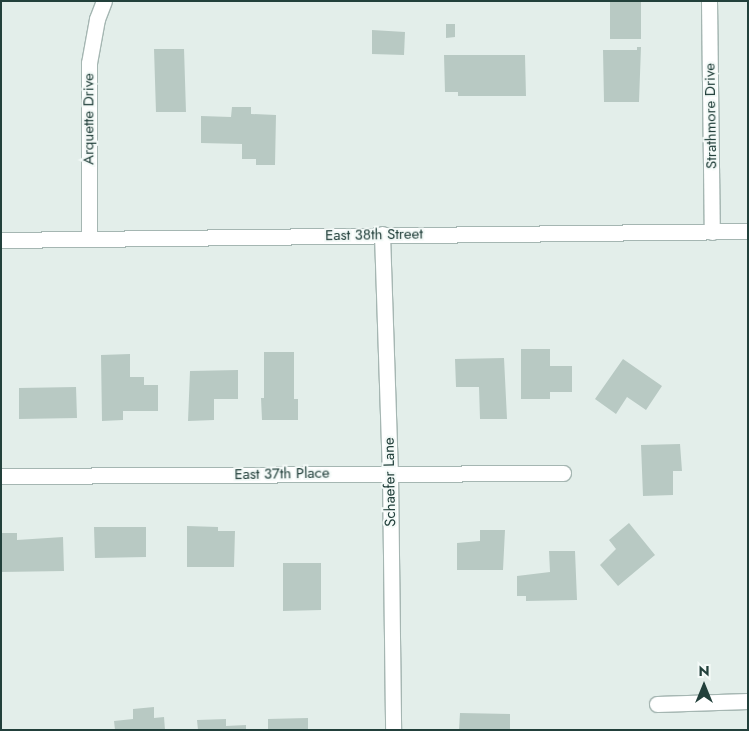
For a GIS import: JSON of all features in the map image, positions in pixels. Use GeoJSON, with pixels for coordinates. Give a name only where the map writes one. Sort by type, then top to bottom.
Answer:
{"type":"FeatureCollection","features":[{"type":"Feature","properties":{"kind":"street","name":"Arquette Drive"},"geometry":{"type":"LineString","coordinates":[[89,239],[89,63],[92,41],[104,1]]}},
{"type":"Feature","properties":{"kind":"street","name":"Strathmore Drive"},"geometry":{"type":"LineString","coordinates":[[709,1],[712,232]]}},
{"type":"Feature","properties":{"kind":"street","name":"East 38th Street"},"geometry":{"type":"LineString","coordinates":[[1,240],[748,231]]}},
{"type":"Feature","properties":{"kind":"street","name":"Schaefer Lane"},"geometry":{"type":"LineString","coordinates":[[382,234],[390,472],[393,730]]}},
{"type":"Feature","properties":{"kind":"street","name":"East 37th Place"},"geometry":{"type":"LineString","coordinates":[[1,476],[390,472],[563,473]]}},
{"type":"Feature","properties":{"kind":"street"},"geometry":{"type":"LineString","coordinates":[[657,704],[748,701]]}},
{"type":"Feature","properties":{"kind":"building"},"geometry":{"type":"Polygon","coordinates":[[[610,1],[641,1],[641,39],[610,39],[610,1]]]}},
{"type":"Feature","properties":{"kind":"building"},"geometry":{"type":"Polygon","coordinates":[[[446,24],[455,24],[455,37],[446,38],[446,24]]]}},
{"type":"Feature","properties":{"kind":"building"},"geometry":{"type":"Polygon","coordinates":[[[372,30],[405,32],[404,55],[372,54],[372,30]]]}},
{"type":"Feature","properties":{"kind":"building"},"geometry":{"type":"Polygon","coordinates":[[[637,47],[641,47],[639,102],[604,102],[603,50],[637,50],[637,47]]]}},
{"type":"Feature","properties":{"kind":"building"},"geometry":{"type":"Polygon","coordinates":[[[154,49],[184,49],[186,112],[156,112],[154,49]]]}},
{"type":"Feature","properties":{"kind":"building"},"geometry":{"type":"Polygon","coordinates":[[[444,55],[525,55],[526,96],[458,96],[458,92],[445,92],[444,55]]]}},
{"type":"Feature","properties":{"kind":"building"},"geometry":{"type":"Polygon","coordinates":[[[232,107],[251,107],[251,114],[276,115],[275,165],[256,165],[256,159],[242,159],[242,144],[201,143],[201,116],[231,117],[232,107]]]}},
{"type":"Feature","properties":{"kind":"building"},"geometry":{"type":"Polygon","coordinates":[[[521,349],[550,349],[550,366],[572,366],[572,392],[550,392],[550,399],[521,399],[521,349]]]}},
{"type":"Feature","properties":{"kind":"building"},"geometry":{"type":"Polygon","coordinates":[[[264,352],[294,352],[294,399],[298,399],[298,420],[262,420],[261,398],[264,398],[264,352]]]}},
{"type":"Feature","properties":{"kind":"building"},"geometry":{"type":"Polygon","coordinates":[[[130,354],[130,377],[144,377],[144,385],[158,385],[158,411],[123,411],[123,420],[102,421],[101,355],[130,354]]]}},
{"type":"Feature","properties":{"kind":"building"},"geometry":{"type":"Polygon","coordinates":[[[504,358],[507,419],[480,419],[479,387],[456,387],[455,359],[504,358]]]}},
{"type":"Feature","properties":{"kind":"building"},"geometry":{"type":"Polygon","coordinates":[[[623,359],[662,386],[646,410],[627,397],[616,414],[595,399],[623,359]]]}},
{"type":"Feature","properties":{"kind":"building"},"geometry":{"type":"Polygon","coordinates":[[[238,370],[238,399],[214,399],[214,420],[188,421],[190,371],[238,370]]]}},
{"type":"Feature","properties":{"kind":"building"},"geometry":{"type":"Polygon","coordinates":[[[76,387],[77,418],[19,419],[19,388],[76,387]]]}},
{"type":"Feature","properties":{"kind":"building"},"geometry":{"type":"Polygon","coordinates":[[[680,444],[682,471],[673,471],[673,495],[643,496],[641,445],[680,444]]]}},
{"type":"Feature","properties":{"kind":"building"},"geometry":{"type":"Polygon","coordinates":[[[629,523],[655,555],[618,586],[600,565],[616,549],[609,540],[629,523]]]}},
{"type":"Feature","properties":{"kind":"building"},"geometry":{"type":"Polygon","coordinates":[[[187,526],[218,527],[218,531],[235,531],[234,567],[187,567],[187,526]]]}},
{"type":"Feature","properties":{"kind":"building"},"geometry":{"type":"Polygon","coordinates":[[[94,527],[146,527],[146,557],[95,558],[94,527]]]}},
{"type":"Feature","properties":{"kind":"building"},"geometry":{"type":"Polygon","coordinates":[[[480,530],[505,530],[503,570],[457,570],[457,543],[480,541],[480,530]]]}},
{"type":"Feature","properties":{"kind":"building"},"geometry":{"type":"Polygon","coordinates":[[[1,533],[17,533],[17,540],[63,537],[64,571],[1,572],[1,533]]]}},
{"type":"Feature","properties":{"kind":"building"},"geometry":{"type":"Polygon","coordinates":[[[549,551],[575,551],[577,600],[526,601],[526,596],[517,596],[517,576],[550,572],[549,551]]]}},
{"type":"Feature","properties":{"kind":"building"},"geometry":{"type":"Polygon","coordinates":[[[283,563],[321,563],[321,610],[283,611],[283,563]]]}},
{"type":"Feature","properties":{"kind":"building"},"geometry":{"type":"Polygon","coordinates":[[[154,707],[154,718],[164,717],[165,730],[115,730],[114,721],[133,719],[133,709],[154,707]]]}},
{"type":"Feature","properties":{"kind":"building"},"geometry":{"type":"Polygon","coordinates":[[[460,713],[510,714],[510,730],[459,730],[460,713]]]}},
{"type":"Feature","properties":{"kind":"building"},"geometry":{"type":"Polygon","coordinates":[[[308,718],[308,730],[268,730],[268,719],[308,718]]]}},
{"type":"Feature","properties":{"kind":"building"},"geometry":{"type":"Polygon","coordinates":[[[226,719],[226,726],[246,725],[246,730],[198,730],[197,720],[226,719]]]}}]}
